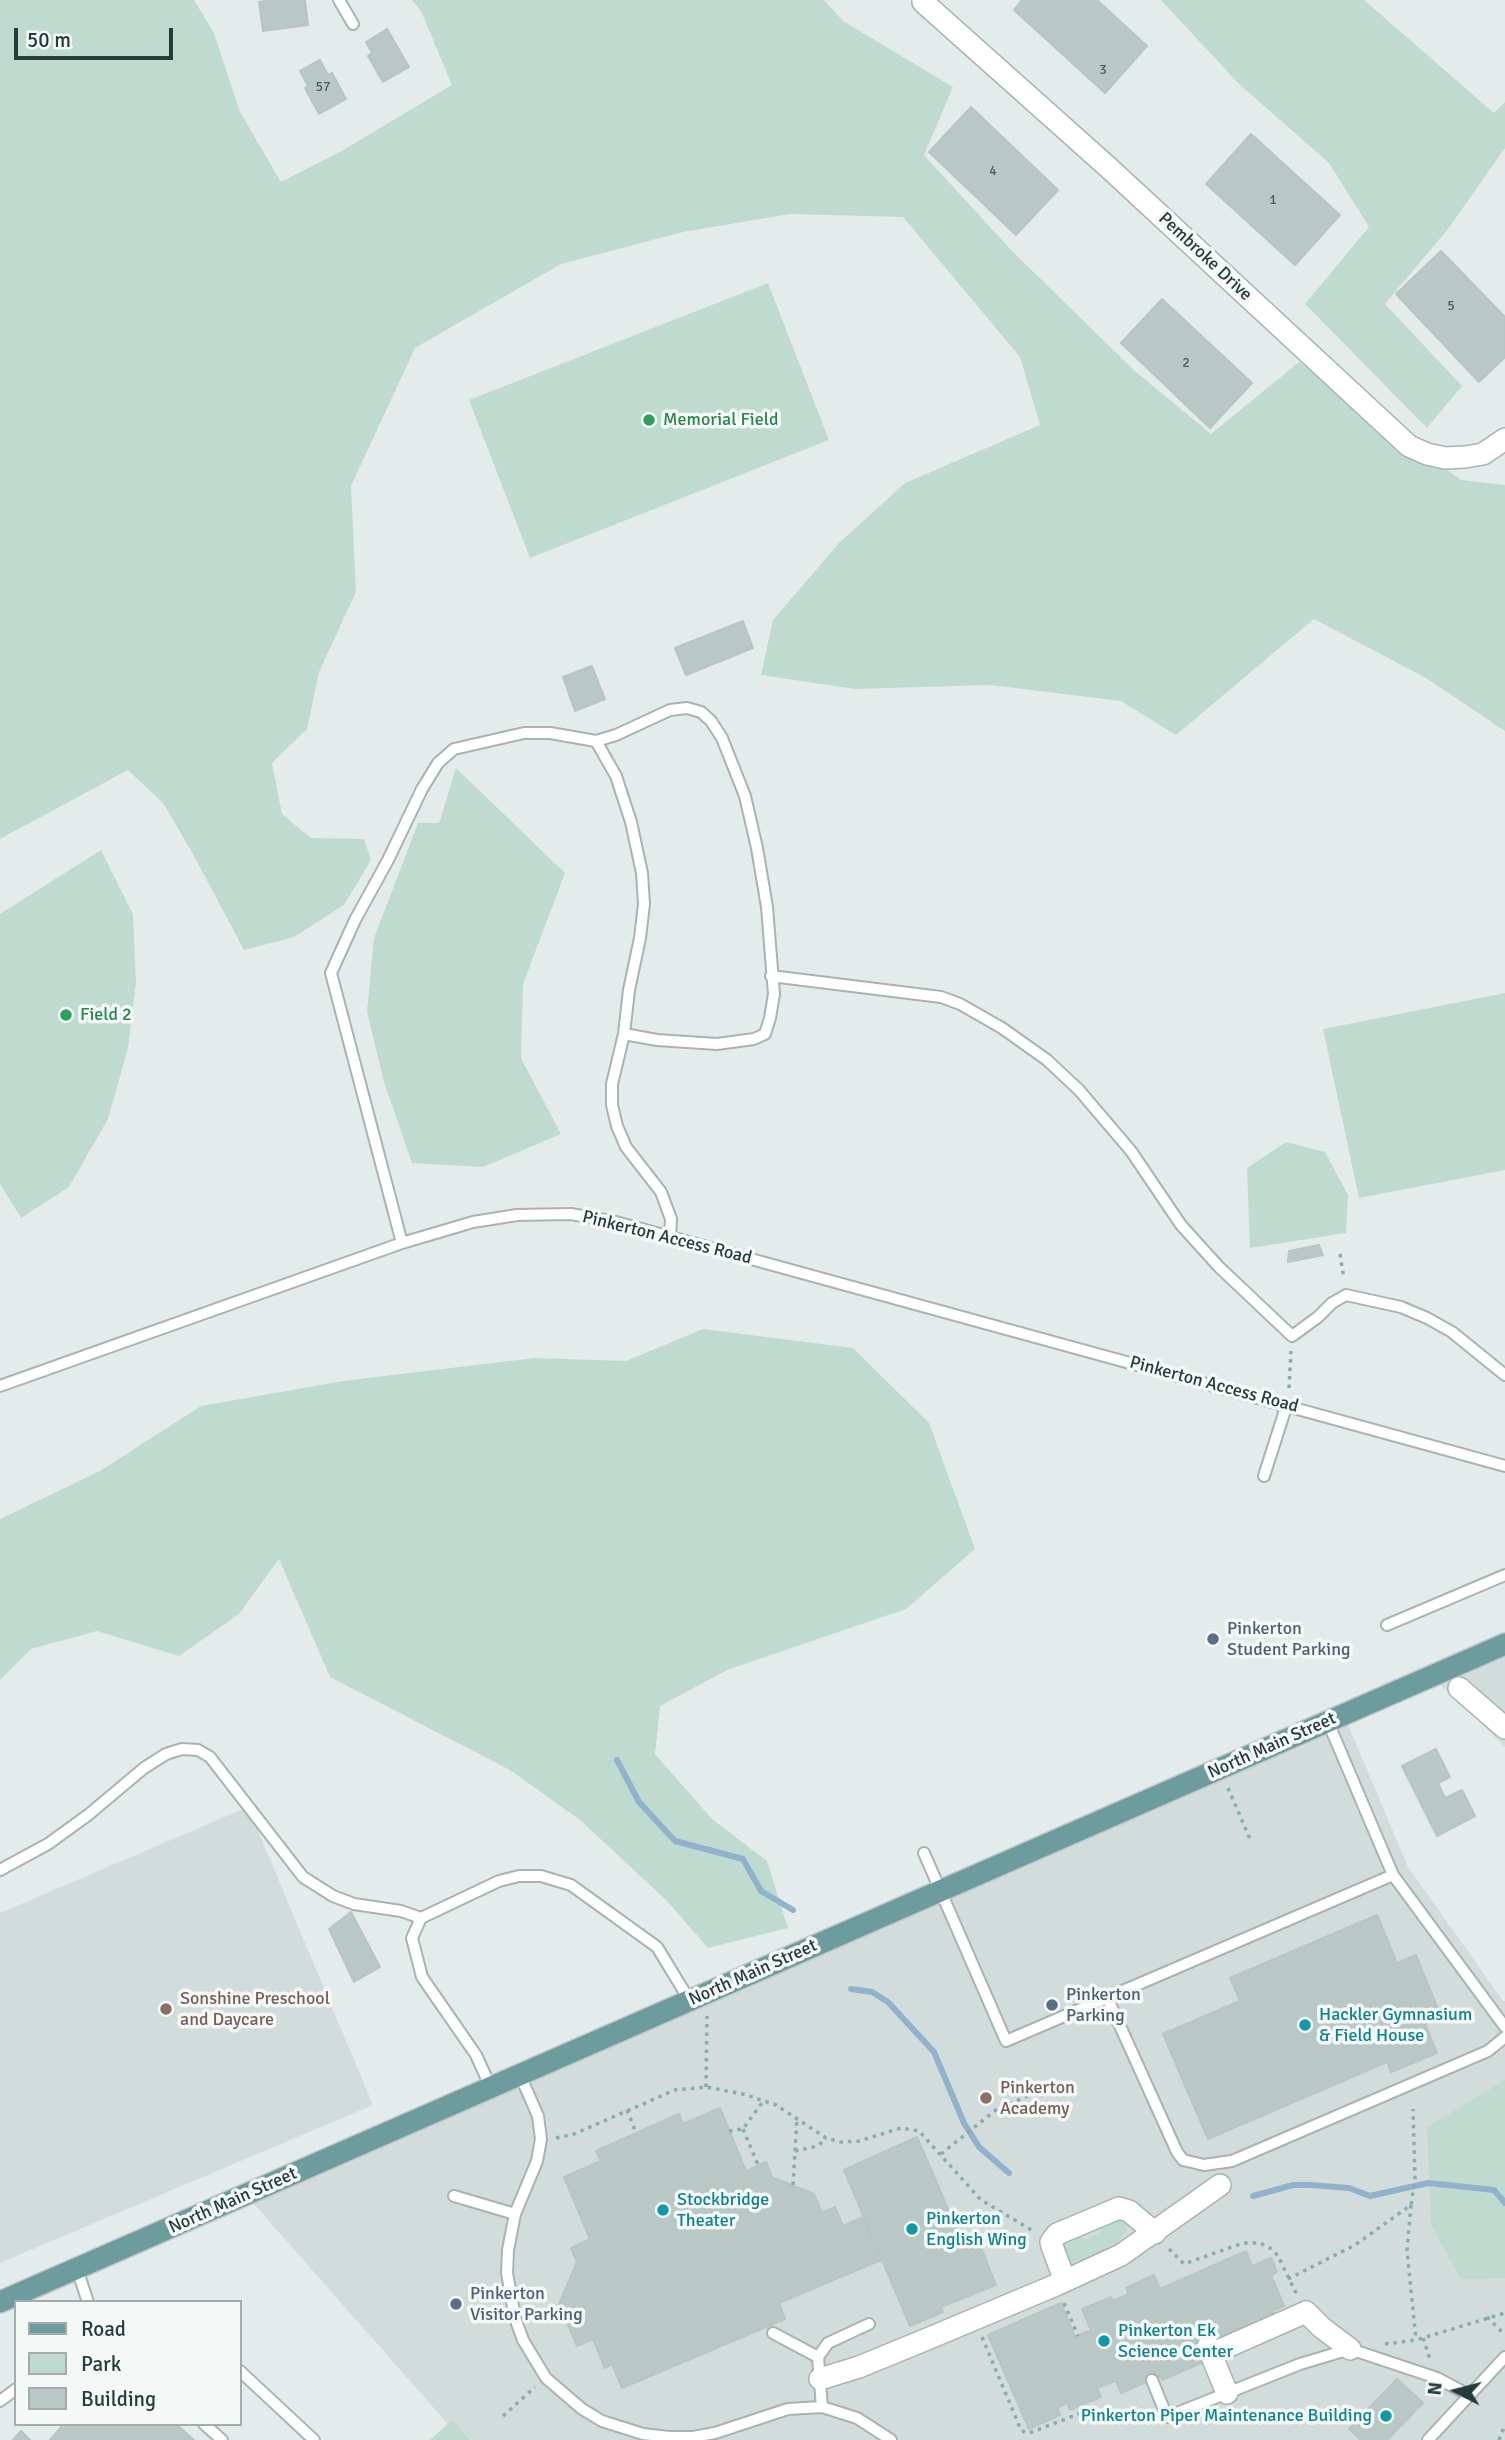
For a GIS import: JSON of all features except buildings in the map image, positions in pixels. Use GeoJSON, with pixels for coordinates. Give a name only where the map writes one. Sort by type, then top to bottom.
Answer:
{"type":"FeatureCollection","features":[{"type":"Feature","properties":{"kind":"main road","name":"North Main Street"},"geometry":{"type":"LineString","coordinates":[[0,2302],[1505,1644]]}},
{"type":"Feature","properties":{"kind":"street","name":"Pembroke Drive"},"geometry":{"type":"LineString","coordinates":[[923,2],[1119,177],[1409,446],[1436,456],[1465,457],[1483,454],[1505,439]]}},
{"type":"Feature","properties":{"kind":"street"},"geometry":{"type":"LineString","coordinates":[[1459,1688],[1505,1728]]}},
{"type":"Feature","properties":{"kind":"street"},"geometry":{"type":"LineString","coordinates":[[820,2379],[859,2367],[1121,2255],[1220,2186]]}},
{"type":"Feature","properties":{"kind":"street"},"geometry":{"type":"LineString","coordinates":[[1060,2283],[1051,2242],[1057,2234],[1119,2208],[1129,2211],[1155,2233]]}},
{"type":"Feature","properties":{"kind":"street"},"geometry":{"type":"LineString","coordinates":[[1227,2393],[1210,2350],[1306,2312],[1350,2349]]}},
{"type":"Feature","properties":{"kind":"lane"},"geometry":{"type":"LineString","coordinates":[[339,0],[353,24]]}},
{"type":"Feature","properties":{"kind":"lane"},"geometry":{"type":"LineString","coordinates":[[402,1243],[331,973],[422,789],[438,763],[454,749],[524,733],[550,733],[596,741],[616,735],[670,710],[687,708],[701,712],[711,721],[722,738],[744,796],[757,848],[767,907],[774,994],[770,1018],[765,1034],[738,1043],[692,1044],[624,1034]]}},
{"type":"Feature","properties":{"kind":"lane"},"geometry":{"type":"LineString","coordinates":[[596,741],[616,776],[631,822],[642,873],[644,904],[624,1034],[612,1084],[612,1105],[626,1147],[661,1192],[671,1219],[670,1237]]}},
{"type":"Feature","properties":{"kind":"lane"},"geometry":{"type":"LineString","coordinates":[[771,976],[942,998],[960,1004],[1002,1028],[1047,1060],[1079,1090],[1131,1150],[1181,1226],[1219,1267],[1292,1336],[1346,1295],[1401,1307],[1427,1318],[1452,1332],[1505,1375]]}},
{"type":"Feature","properties":{"kind":"lane","name":"Pinkerton Access Road"},"geometry":{"type":"LineString","coordinates":[[0,1386],[402,1243],[472,1222],[517,1215],[571,1214],[616,1222],[1505,1466]]}},
{"type":"Feature","properties":{"kind":"lane"},"geometry":{"type":"LineString","coordinates":[[1264,1476],[1287,1404]]}},
{"type":"Feature","properties":{"kind":"lane"},"geometry":{"type":"LineString","coordinates":[[1387,1625],[1505,1575]]}},
{"type":"Feature","properties":{"kind":"lane"},"geometry":{"type":"LineString","coordinates":[[1328,1722],[1394,1875],[1505,2027]]}},
{"type":"Feature","properties":{"kind":"lane"},"geometry":{"type":"LineString","coordinates":[[0,1870],[48,1844],[144,1768],[166,1754],[182,1749],[198,1750],[210,1757],[303,1877],[343,1900],[401,1911],[421,1918]]}},
{"type":"Feature","properties":{"kind":"lane"},"geometry":{"type":"LineString","coordinates":[[924,1853],[1006,2041],[1394,1875]]}},
{"type":"Feature","properties":{"kind":"lane"},"geometry":{"type":"LineString","coordinates":[[491,2088],[476,2055],[422,1977],[412,1938],[421,1918],[499,1881],[519,1876],[541,1876],[572,1885],[657,1947],[690,2001]]}},
{"type":"Feature","properties":{"kind":"lane"},"geometry":{"type":"LineString","coordinates":[[1107,1997],[1177,2152],[1183,2160],[1204,2165],[1232,2161],[1258,2150],[1488,2051],[1505,2037]]}},
{"type":"Feature","properties":{"kind":"lane"},"geometry":{"type":"LineString","coordinates":[[520,2075],[538,2116],[541,2140],[537,2161],[515,2214],[507,2273],[515,2318],[523,2340],[546,2378],[582,2409],[624,2429],[669,2437],[715,2433],[788,2409],[822,2407],[857,2418],[891,2440]]}},
{"type":"Feature","properties":{"kind":"lane"},"geometry":{"type":"LineString","coordinates":[[454,2196],[515,2214]]}},
{"type":"Feature","properties":{"kind":"lane"},"geometry":{"type":"LineString","coordinates":[[77,2269],[87,2300]]}},
{"type":"Feature","properties":{"kind":"lane"},"geometry":{"type":"LineString","coordinates":[[822,2407],[818,2357],[828,2343],[869,2324]]}},
{"type":"Feature","properties":{"kind":"lane"},"geometry":{"type":"LineString","coordinates":[[773,2333],[818,2357]]}},
{"type":"Feature","properties":{"kind":"lane"},"geometry":{"type":"LineString","coordinates":[[1152,2380],[1167,2417],[1300,2364],[1350,2349],[1437,2378],[1469,2395]]}},
{"type":"Feature","properties":{"kind":"lane"},"geometry":{"type":"LineString","coordinates":[[1428,2440],[1505,2357]]}},
{"type":"Feature","properties":{"kind":"lane"},"geometry":{"type":"LineString","coordinates":[[242,2373],[314,2440]]}},
{"type":"Feature","properties":{"kind":"lane"},"geometry":{"type":"LineString","coordinates":[[206,2426],[222,2440]]}},
{"type":"Feature","properties":{"kind":"path"},"geometry":{"type":"LineString","coordinates":[[1340,1255],[1346,1295]]}},
{"type":"Feature","properties":{"kind":"path"},"geometry":{"type":"LineString","coordinates":[[1290,1373],[1292,1336]]}},
{"type":"Feature","properties":{"kind":"path"},"geometry":{"type":"LineString","coordinates":[[1228,1788],[1250,1839]]}},
{"type":"Feature","properties":{"kind":"path"},"geometry":{"type":"LineString","coordinates":[[706,2087],[707,2016]]}},
{"type":"Feature","properties":{"kind":"path"},"geometry":{"type":"LineString","coordinates":[[556,2138],[574,2134],[675,2090],[706,2087],[764,2100],[826,2138],[851,2142],[890,2130],[909,2128],[919,2131],[981,2200],[1051,2242]]}},
{"type":"Feature","properties":{"kind":"path"},"geometry":{"type":"LineString","coordinates":[[941,2154],[997,2109],[1030,2095]]}},
{"type":"Feature","properties":{"kind":"path"},"geometry":{"type":"LineString","coordinates":[[729,2131],[743,2129],[764,2100]]}},
{"type":"Feature","properties":{"kind":"path"},"geometry":{"type":"LineString","coordinates":[[1413,2109],[1415,2179],[1407,2250],[1416,2340]]}},
{"type":"Feature","properties":{"kind":"path"},"geometry":{"type":"LineString","coordinates":[[627,2110],[636,2133]]}},
{"type":"Feature","properties":{"kind":"path"},"geometry":{"type":"LineString","coordinates":[[793,2185],[797,2118]]}},
{"type":"Feature","properties":{"kind":"path"},"geometry":{"type":"LineString","coordinates":[[743,2129],[758,2165]]}},
{"type":"Feature","properties":{"kind":"path"},"geometry":{"type":"LineString","coordinates":[[795,2151],[818,2146],[826,2138]]}},
{"type":"Feature","properties":{"kind":"path"},"geometry":{"type":"LineString","coordinates":[[1288,2279],[1355,2245],[1411,2205]]}},
{"type":"Feature","properties":{"kind":"path"},"geometry":{"type":"LineString","coordinates":[[1155,2233],[1184,2264],[1243,2243],[1260,2243],[1272,2249],[1306,2312]]}},
{"type":"Feature","properties":{"kind":"path"},"geometry":{"type":"LineString","coordinates":[[1060,2283],[1078,2336]]}},
{"type":"Feature","properties":{"kind":"path"},"geometry":{"type":"LineString","coordinates":[[1379,2344],[1416,2340],[1505,2313]]}},
{"type":"Feature","properties":{"kind":"path"},"geometry":{"type":"LineString","coordinates":[[1487,2318],[1505,2335]]}},
{"type":"Feature","properties":{"kind":"path"},"geometry":{"type":"LineString","coordinates":[[975,2319],[1021,2430],[1032,2432],[1094,2408]]}},
{"type":"Feature","properties":{"kind":"path"},"geometry":{"type":"LineString","coordinates":[[503,2416],[537,2386]]}},
{"type":"Feature","properties":{"kind":"path"},"geometry":{"type":"LineString","coordinates":[[1499,2440],[1505,2425]]}},
{"type":"Feature","properties":{"kind":"shaded area"},"geometry":{"type":"Polygon","coordinates":[[[1505,1644],[1505,1747],[1432,1676],[1505,1644]]]}},
{"type":"Feature","properties":{"kind":"shaded area","name":"Pinkerton Academy"},"geometry":{"type":"Polygon","coordinates":[[[1344,1715],[1408,1867],[1505,2001],[1505,2440],[462,2440],[246,2195],[1344,1715]]]}},
{"type":"Feature","properties":{"kind":"shaded area","name":"Sonshine Preschool and Daycare"},"geometry":{"type":"Polygon","coordinates":[[[248,1807],[373,2105],[0,2263],[0,1913],[248,1807]]]}},
{"type":"Feature","properties":{"kind":"green space"},"geometry":{"type":"Polygon","coordinates":[[[0,0],[194,0],[214,33],[240,112],[281,182],[340,152],[452,85],[421,11],[412,0],[824,0],[843,21],[953,87],[924,155],[1012,251],[1136,372],[1211,434],[1299,362],[1461,480],[1505,485],[1505,731],[1426,678],[1314,619],[1176,735],[1121,701],[990,685],[855,689],[761,675],[773,620],[839,543],[905,483],[1040,425],[1020,357],[903,217],[790,214],[683,232],[561,264],[415,348],[351,486],[356,592],[319,672],[307,729],[272,763],[282,814],[311,838],[364,839],[371,860],[344,905],[294,937],[244,950],[163,803],[128,770],[0,839],[0,0]]]}},
{"type":"Feature","properties":{"kind":"green space"},"geometry":{"type":"Polygon","coordinates":[[[1161,0],[1364,0],[1494,113],[1505,102],[1505,148],[1448,229],[1385,304],[1462,386],[1427,428],[1305,304],[1369,227],[1329,163],[1238,83],[1161,0]]]}},
{"type":"Feature","properties":{"kind":"green space","name":"Memorial Field"},"geometry":{"type":"Polygon","coordinates":[[[768,283],[829,440],[530,558],[469,400],[768,283]]]}},
{"type":"Feature","properties":{"kind":"green space"},"geometry":{"type":"Polygon","coordinates":[[[456,768],[565,873],[523,984],[521,1058],[561,1134],[483,1167],[412,1163],[384,1082],[367,1012],[374,938],[418,823],[439,823],[456,768]]]}},
{"type":"Feature","properties":{"kind":"green space","name":"Field 2"},"geometry":{"type":"Polygon","coordinates":[[[101,850],[133,914],[136,982],[128,1048],[108,1119],[69,1187],[21,1218],[0,1184],[0,914],[101,850]]]}},
{"type":"Feature","properties":{"kind":"green space"},"geometry":{"type":"Polygon","coordinates":[[[1505,993],[1505,1170],[1359,1198],[1323,1029],[1505,993]]]}},
{"type":"Feature","properties":{"kind":"green space"},"geometry":{"type":"Polygon","coordinates":[[[1286,1142],[1325,1152],[1348,1195],[1346,1233],[1250,1248],[1247,1168],[1286,1142]]]}},
{"type":"Feature","properties":{"kind":"green space"},"geometry":{"type":"Polygon","coordinates":[[[703,1329],[853,1348],[929,1423],[975,1549],[906,1609],[727,1670],[660,1706],[655,1754],[712,1819],[767,1861],[788,1928],[708,1948],[666,1900],[580,1820],[510,1770],[330,1677],[279,1559],[239,1614],[179,1656],[97,1631],[31,1649],[0,1680],[0,1519],[100,1471],[201,1406],[343,1381],[534,1358],[626,1361],[703,1329]]]}},
{"type":"Feature","properties":{"kind":"green space"},"geometry":{"type":"Polygon","coordinates":[[[1505,2080],[1505,2278],[1461,2279],[1431,2225],[1427,2127],[1505,2080]]]}},
{"type":"Feature","properties":{"kind":"green space"},"geometry":{"type":"Polygon","coordinates":[[[1119,2219],[1127,2222],[1128,2228],[1114,2247],[1072,2266],[1069,2264],[1062,2244],[1080,2236],[1085,2239],[1101,2232],[1102,2227],[1119,2219]]]}},
{"type":"Feature","properties":{"kind":"green space"},"geometry":{"type":"Polygon","coordinates":[[[452,2420],[470,2440],[430,2440],[452,2420]]]}},
{"type":"Feature","properties":{"kind":"waterway"},"geometry":{"type":"LineString","coordinates":[[617,1760],[639,1802],[675,1841],[743,1859],[761,1891],[793,1910]]}},
{"type":"Feature","properties":{"kind":"waterway"},"geometry":{"type":"LineString","coordinates":[[851,1989],[872,1992],[888,2002],[934,2052],[964,2123],[979,2147],[1009,2173]]}},
{"type":"Feature","properties":{"kind":"waterway"},"geometry":{"type":"LineString","coordinates":[[1253,2196],[1293,2185],[1349,2188],[1370,2196],[1428,2183],[1494,2190],[1505,2203]]}},
{"type":"Feature","properties":{"kind":"place","name":"Memorial Field"},"geometry":{"type":"Point","coordinates":[649,420]}},
{"type":"Feature","properties":{"kind":"place","name":"Field 2"},"geometry":{"type":"Point","coordinates":[66,1015]}},
{"type":"Feature","properties":{"kind":"place","name":"Pinkerton Student Parking"},"geometry":{"type":"Point","coordinates":[1213,1639]}},
{"type":"Feature","properties":{"kind":"place","name":"Pinkerton Parking"},"geometry":{"type":"Point","coordinates":[1052,2005]}},
{"type":"Feature","properties":{"kind":"place","name":"Sonshine Preschool and Daycare"},"geometry":{"type":"Point","coordinates":[166,2009]}},
{"type":"Feature","properties":{"kind":"place","name":"Hackler Gymnasium & Field House"},"geometry":{"type":"Point","coordinates":[1305,2025]}},
{"type":"Feature","properties":{"kind":"place","name":"Pinkerton Academy"},"geometry":{"type":"Point","coordinates":[986,2098]}},
{"type":"Feature","properties":{"kind":"place","name":"Stockbridge Theater"},"geometry":{"type":"Point","coordinates":[663,2210]}},
{"type":"Feature","properties":{"kind":"place","name":"Pinkerton English Wing"},"geometry":{"type":"Point","coordinates":[912,2229]}},
{"type":"Feature","properties":{"kind":"place","name":"Pinkerton Visitor Parking"},"geometry":{"type":"Point","coordinates":[456,2304]}},
{"type":"Feature","properties":{"kind":"place","name":"Pinkerton Ek Science Center"},"geometry":{"type":"Point","coordinates":[1104,2341]}},
{"type":"Feature","properties":{"kind":"place","name":"Pinkerton Piper Maintenance Building"},"geometry":{"type":"Point","coordinates":[1386,2416]}}]}
